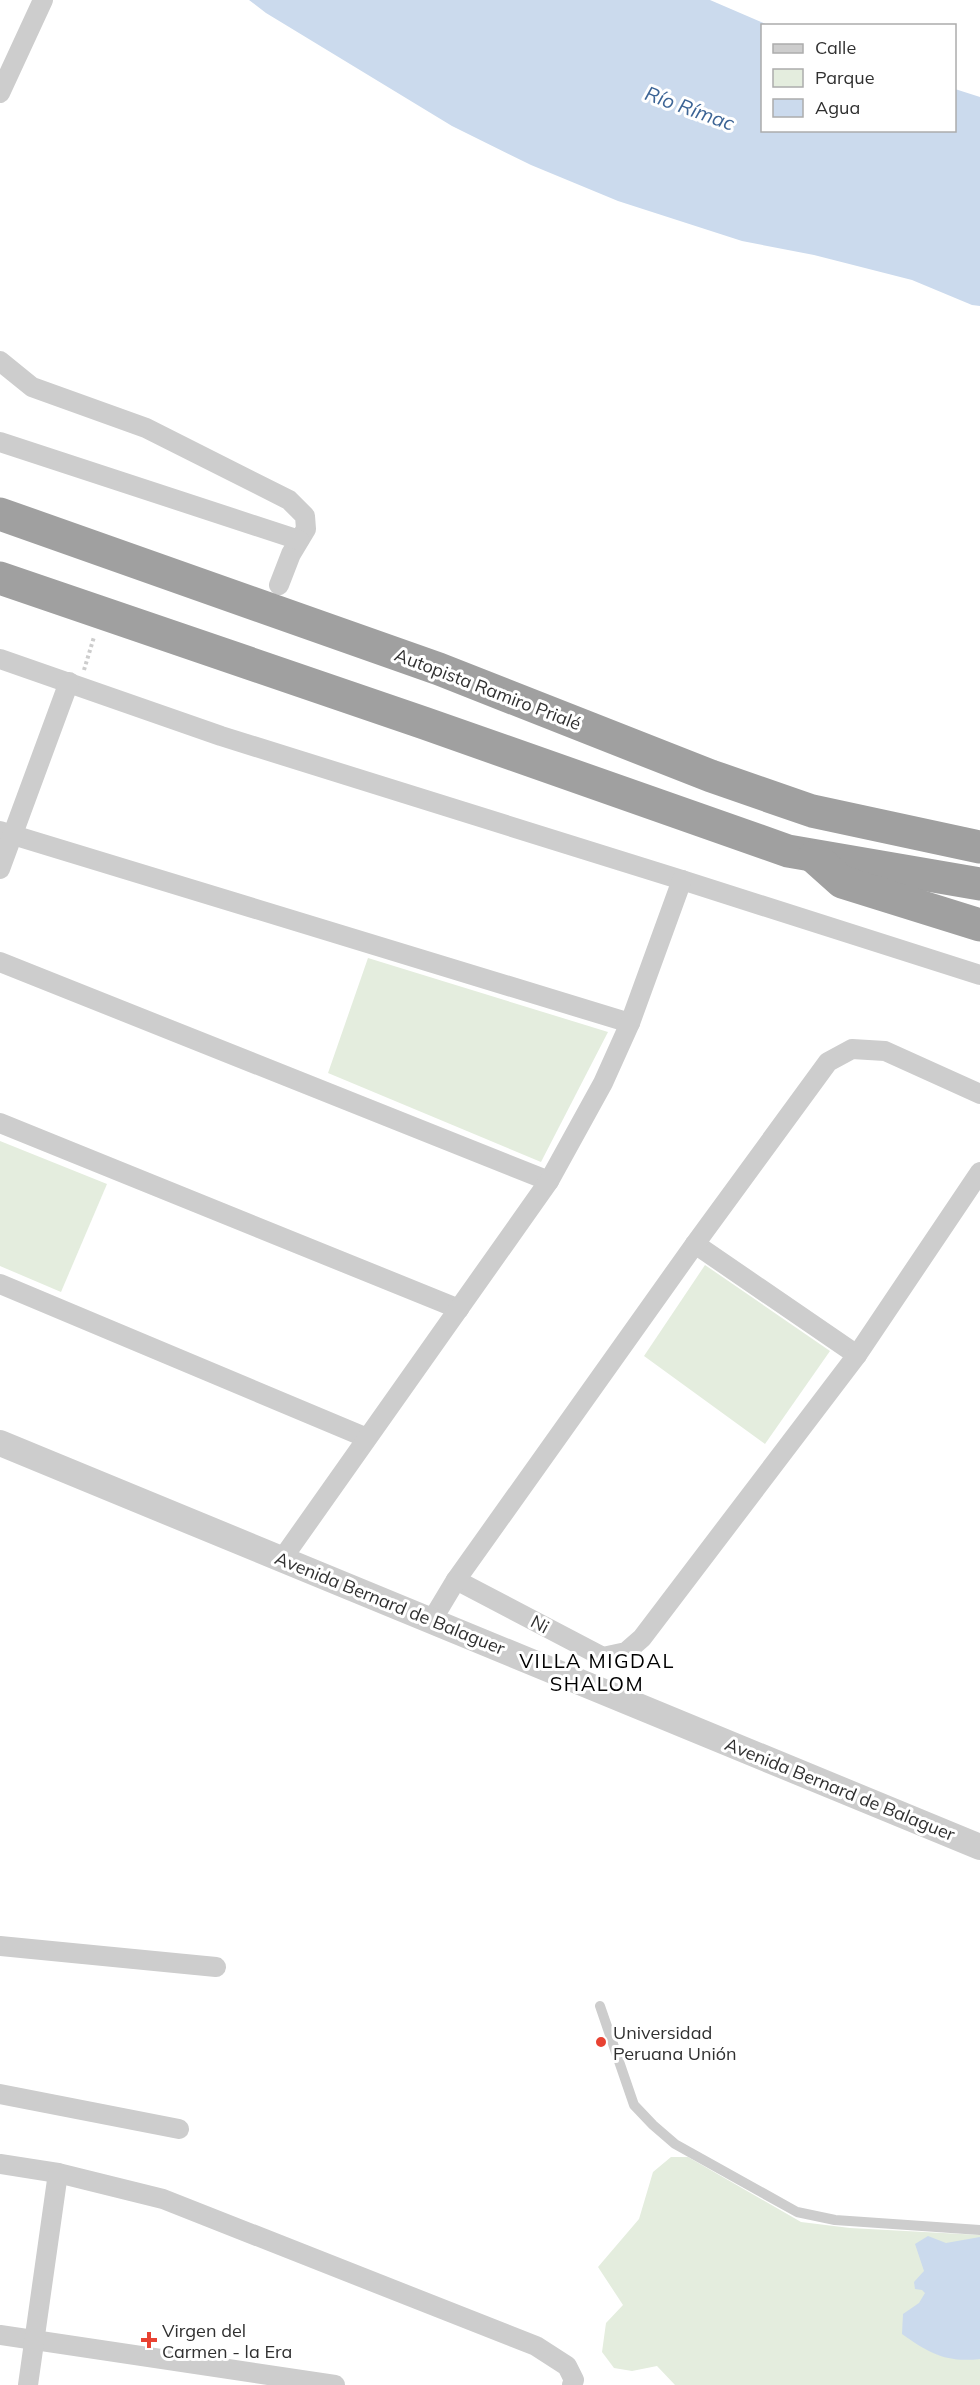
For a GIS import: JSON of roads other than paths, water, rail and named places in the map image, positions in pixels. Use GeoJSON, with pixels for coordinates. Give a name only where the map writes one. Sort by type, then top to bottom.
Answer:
{"type":"FeatureCollection","features":[{"type":"Feature","properties":{"kind":"highway","name":"Autopista Ramiro Prialé"},"geometry":{"type":"LineString","coordinates":[[0,514],[439,669],[711,776],[812,811],[980,847]]}},
{"type":"Feature","properties":{"kind":"highway"},"geometry":{"type":"LineString","coordinates":[[0,578],[788,851],[980,884]]}},
{"type":"Feature","properties":{"kind":"highway"},"geometry":{"type":"LineString","coordinates":[[810,854],[842,882],[980,925]]}},
{"type":"Feature","properties":{"kind":"street"},"geometry":{"type":"LineString","coordinates":[[0,93],[43,0]]}},
{"type":"Feature","properties":{"kind":"street"},"geometry":{"type":"LineString","coordinates":[[0,361],[32,387],[146,428],[289,500],[305,516],[306,529],[291,554],[279,585]]}},
{"type":"Feature","properties":{"kind":"street"},"geometry":{"type":"LineString","coordinates":[[0,442],[299,540]]}},
{"type":"Feature","properties":{"kind":"street"},"geometry":{"type":"LineString","coordinates":[[0,660],[221,736],[980,975]]}},
{"type":"Feature","properties":{"kind":"street"},"geometry":{"type":"LineString","coordinates":[[0,869],[7,833],[74,684]]}},
{"type":"Feature","properties":{"kind":"street"},"geometry":{"type":"LineString","coordinates":[[7,833],[630,1023]]}},
{"type":"Feature","properties":{"kind":"street"},"geometry":{"type":"LineString","coordinates":[[282,1559],[549,1181],[603,1083],[630,1023],[682,880]]}},
{"type":"Feature","properties":{"kind":"street"},"geometry":{"type":"LineString","coordinates":[[0,962],[549,1181]]}},
{"type":"Feature","properties":{"kind":"street"},"geometry":{"type":"LineString","coordinates":[[432,1620],[456,1580],[695,1244],[828,1062],[852,1049],[885,1051],[980,1094]]}},
{"type":"Feature","properties":{"kind":"street"},"geometry":{"type":"LineString","coordinates":[[0,1123],[459,1309]]}},
{"type":"Feature","properties":{"kind":"street"},"geometry":{"type":"LineString","coordinates":[[695,1244],[857,1355],[980,1172]]}},
{"type":"Feature","properties":{"kind":"street"},"geometry":{"type":"LineString","coordinates":[[0,1284],[367,1438]]}},
{"type":"Feature","properties":{"kind":"street","name":"Ni"},"geometry":{"type":"LineString","coordinates":[[456,1580],[603,1657],[626,1652],[642,1638],[857,1355]]}},
{"type":"Feature","properties":{"kind":"street","name":"Avenida Bernard de Balaguer"},"geometry":{"type":"LineString","coordinates":[[0,1443],[980,1847]]}},
{"type":"Feature","properties":{"kind":"street"},"geometry":{"type":"LineString","coordinates":[[0,1946],[216,1967]]}},
{"type":"Feature","properties":{"kind":"street"},"geometry":{"type":"LineString","coordinates":[[0,2094],[180,2129]]}},
{"type":"Feature","properties":{"kind":"street"},"geometry":{"type":"LineString","coordinates":[[0,2164],[58,2173],[163,2199],[536,2346],[567,2366],[574,2380],[572,2385]]}},
{"type":"Feature","properties":{"kind":"street"},"geometry":{"type":"LineString","coordinates":[[28,2385],[58,2173]]}},
{"type":"Feature","properties":{"kind":"street"},"geometry":{"type":"LineString","coordinates":[[0,2335],[335,2385]]}},
{"type":"Feature","properties":{"kind":"lane"},"geometry":{"type":"LineString","coordinates":[[600,2006],[634,2104],[675,2144],[797,2212],[835,2220],[980,2230]]}},
{"type":"Feature","properties":{"kind":"water","name":"Río Rímac"},"geometry":{"type":"Polygon","coordinates":[[[249,0],[710,0],[766,24],[761,24],[761,132],[956,132],[956,89],[980,97],[980,306],[972,305],[912,280],[814,255],[742,241],[618,201],[531,165],[452,126],[266,13],[249,0]]]}},
{"type":"Feature","properties":{"kind":"water"},"geometry":{"type":"Polygon","coordinates":[[[928,2236],[946,2243],[980,2237],[980,2359],[947,2358],[930,2351],[902,2334],[903,2314],[919,2303],[925,2293],[915,2289],[914,2282],[924,2271],[915,2244],[928,2236]]]}},
{"type":"Feature","properties":{"kind":"place","name":"Universidad Peruana Unión"},"geometry":{"type":"Point","coordinates":[601,2042]}},
{"type":"Feature","properties":{"kind":"place","name":"Virgen del Carmen - la Era"},"geometry":{"type":"Point","coordinates":[149,2340]}},
{"type":"Feature","properties":{"kind":"district","name":"VILLA MIGDAL SHALOM"},"geometry":{"type":"Point","coordinates":[597,1672]}}]}
